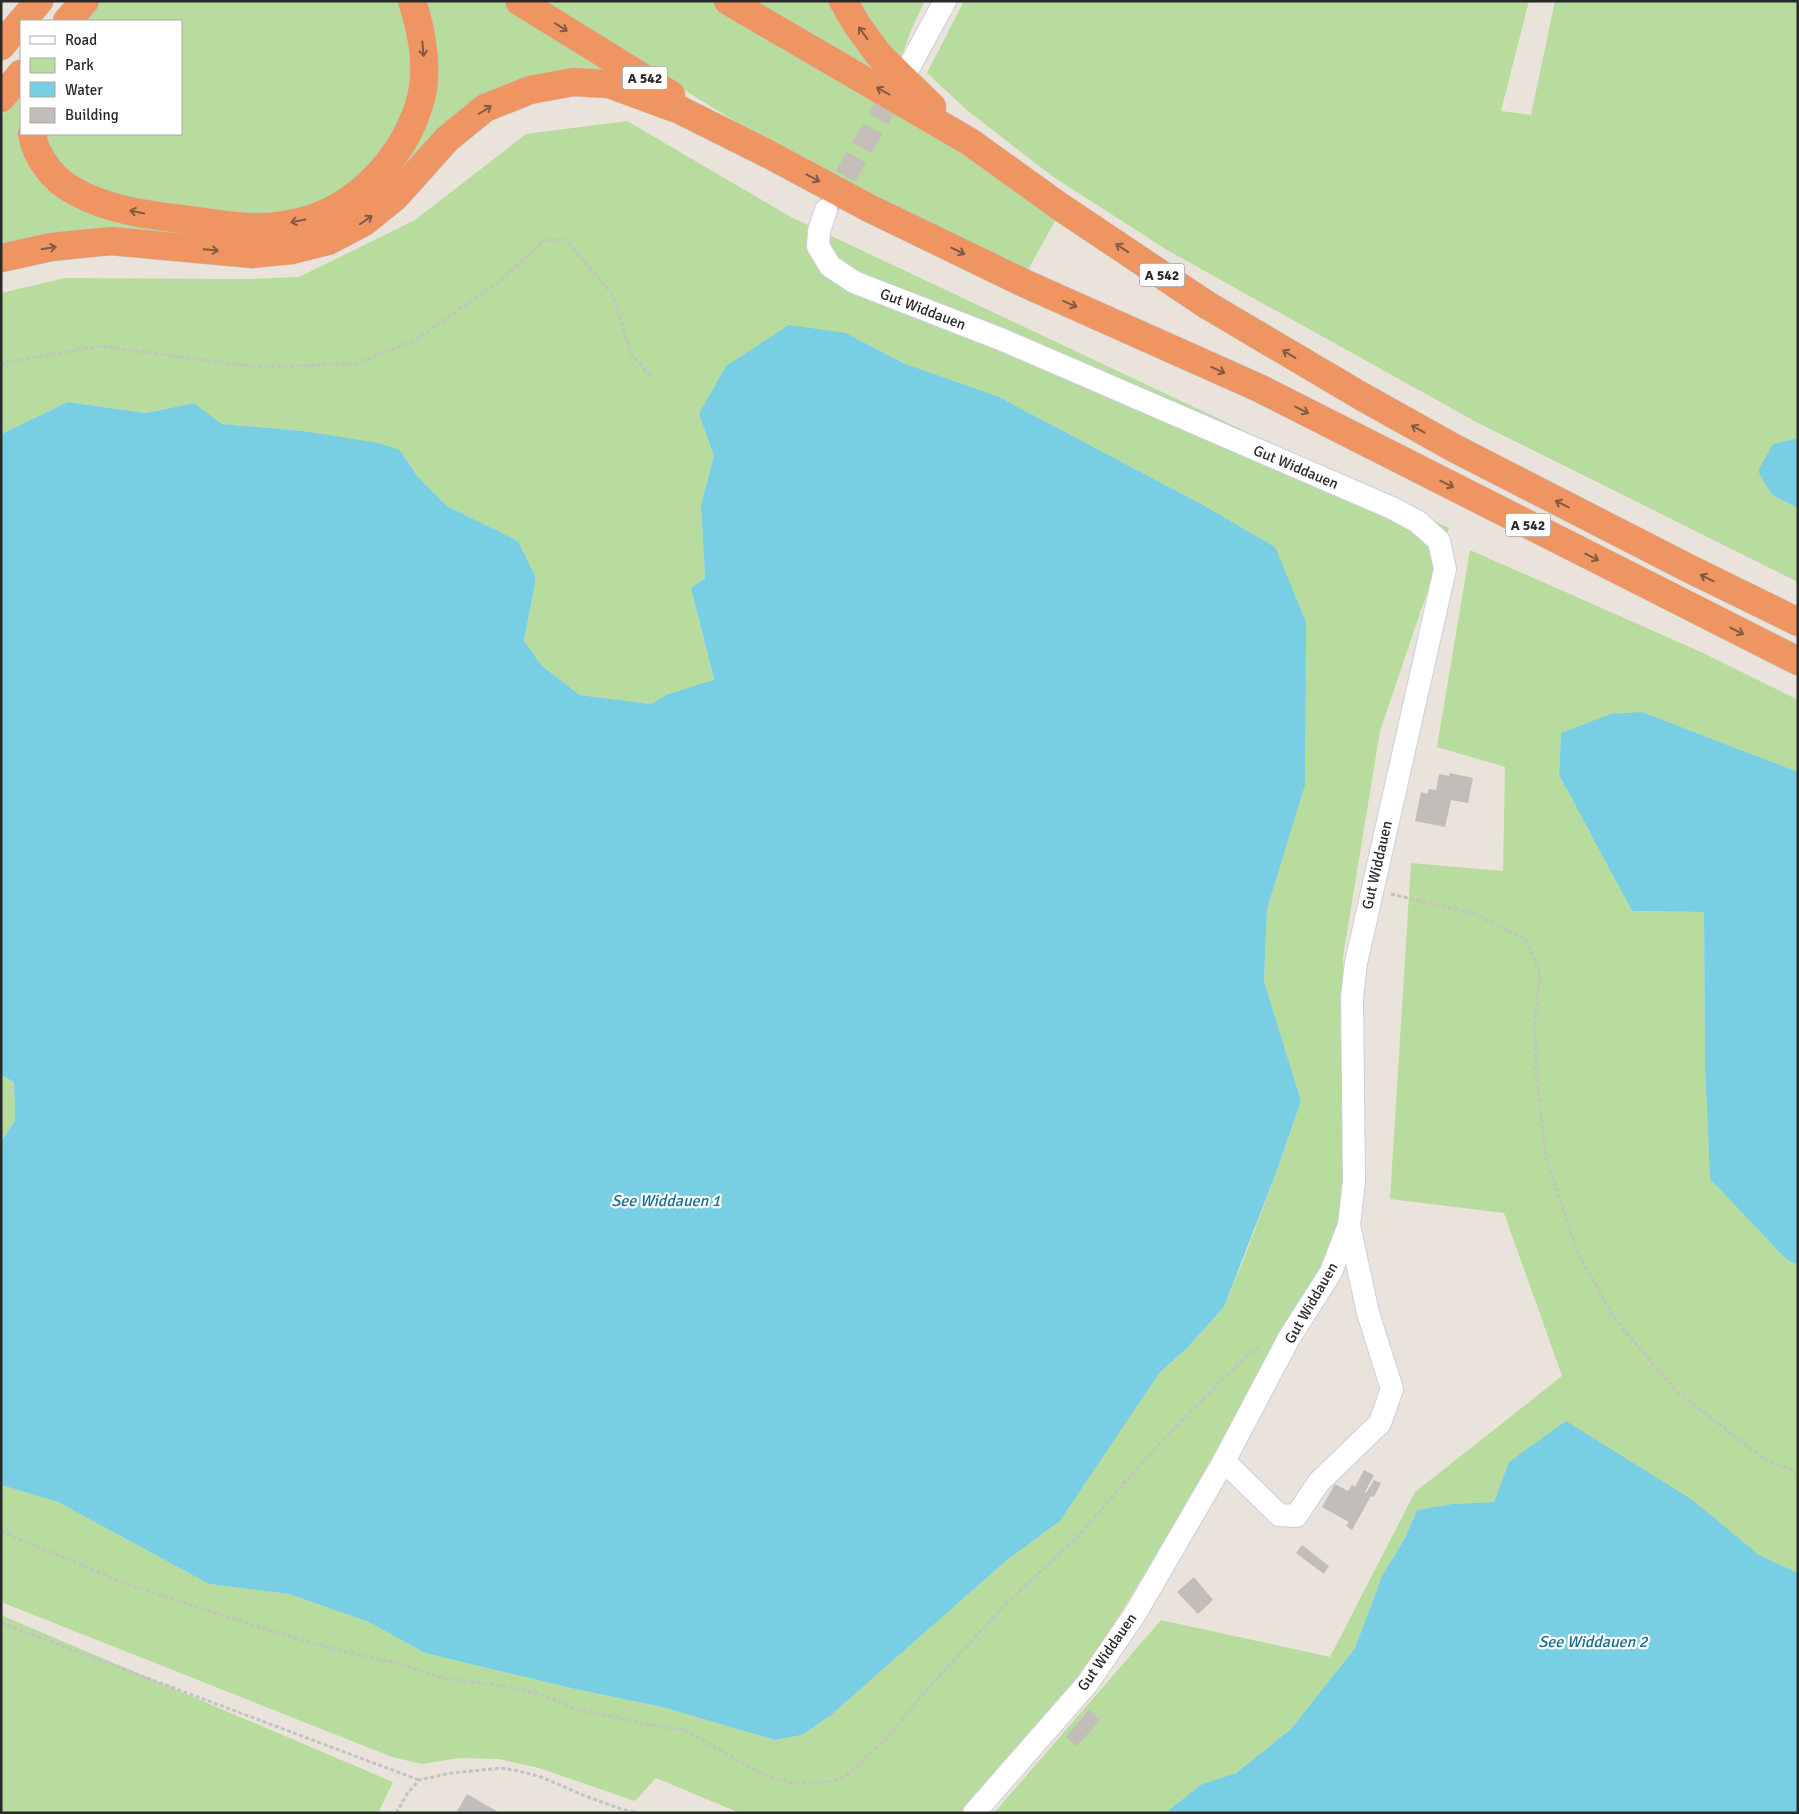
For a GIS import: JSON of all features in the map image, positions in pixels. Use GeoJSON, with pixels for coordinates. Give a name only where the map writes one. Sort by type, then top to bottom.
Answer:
{"type":"FeatureCollection","features":[{"type":"Feature","properties":{"kind":"highway"},"geometry":{"type":"LineString","coordinates":[[24,20],[39,1]]}},
{"type":"Feature","properties":{"kind":"highway"},"geometry":{"type":"LineString","coordinates":[[68,20],[85,1]]}},
{"type":"Feature","properties":{"kind":"highway"},"geometry":{"type":"LineString","coordinates":[[32,135],[38,153],[60,182],[76,192],[110,206],[175,219],[236,226],[258,227],[310,219],[338,206],[372,181],[392,159],[407,135],[421,97],[424,69],[423,46],[412,1]]}},
{"type":"Feature","properties":{"kind":"highway","name":"A 542"},"geometry":{"type":"LineString","coordinates":[[519,1],[770,155],[869,208],[1026,284],[1259,388],[1798,661]]}},
{"type":"Feature","properties":{"kind":"highway","name":"A 542"},"geometry":{"type":"LineString","coordinates":[[728,1],[970,142],[1059,206],[1207,305],[1361,396],[1454,448],[1798,622]]}},
{"type":"Feature","properties":{"kind":"highway"},"geometry":{"type":"LineString","coordinates":[[844,1],[857,25],[879,55],[970,142]]}},
{"type":"Feature","properties":{"kind":"highway"},"geometry":{"type":"LineString","coordinates":[[1,46],[20,24]]}},
{"type":"Feature","properties":{"kind":"highway"},"geometry":{"type":"LineString","coordinates":[[1,98],[20,75]]}},
{"type":"Feature","properties":{"kind":"highway"},"geometry":{"type":"LineString","coordinates":[[1,258],[51,247],[111,241],[252,254],[292,250],[328,241],[364,222],[395,196],[448,139],[485,108],[530,90],[573,82],[609,84],[680,110],[770,155]]}},
{"type":"Feature","properties":{"kind":"lane"},"geometry":{"type":"LineString","coordinates":[[908,69],[945,1]]}},
{"type":"Feature","properties":{"kind":"lane","name":"Gut Widdauen"},"geometry":{"type":"LineString","coordinates":[[826,210],[819,231],[818,246],[830,266],[854,282],[1003,340],[1392,508],[1418,522],[1439,541],[1445,569],[1356,963],[1352,997],[1354,1181],[1350,1225],[1331,1272],[1289,1338],[1224,1461],[1134,1614],[1087,1684],[974,1813]]}},
{"type":"Feature","properties":{"kind":"lane"},"geometry":{"type":"LineString","coordinates":[[1224,1461],[1279,1515],[1296,1516],[1319,1482],[1380,1423],[1392,1390],[1368,1312],[1350,1225]]}},
{"type":"Feature","properties":{"kind":"path"},"geometry":{"type":"LineString","coordinates":[[1,365],[8,362],[99,346],[258,367],[355,364],[415,340],[500,281],[543,241],[565,238],[613,295],[631,354],[653,378]]}},
{"type":"Feature","properties":{"kind":"path"},"geometry":{"type":"LineString","coordinates":[[1372,888],[1475,914],[1526,940],[1540,974],[1535,1017],[1536,1072],[1546,1158],[1577,1251],[1614,1318],[1677,1392],[1766,1460],[1798,1472]]}},
{"type":"Feature","properties":{"kind":"path"},"geometry":{"type":"LineString","coordinates":[[1,1532],[124,1583],[275,1632],[341,1651],[397,1662],[442,1678],[510,1687],[548,1697],[576,1708],[661,1727],[685,1730],[761,1774],[794,1783],[819,1783],[841,1779],[856,1768],[892,1732],[924,1693],[1002,1608],[1080,1534],[1158,1445],[1253,1350],[1285,1341],[1289,1338]]}},
{"type":"Feature","properties":{"kind":"path"},"geometry":{"type":"LineString","coordinates":[[1,1623],[418,1780],[501,1768],[541,1777],[624,1810],[638,1813]]}},
{"type":"Feature","properties":{"kind":"path"},"geometry":{"type":"LineString","coordinates":[[396,1813],[418,1780]]}},
{"type":"Feature","properties":{"kind":"green space"},"geometry":{"type":"Polygon","coordinates":[[[102,1],[403,1],[416,53],[401,133],[353,189],[278,218],[127,202],[67,178],[39,135],[182,135],[182,20],[85,20],[102,1]]]}},
{"type":"Feature","properties":{"kind":"green space"},"geometry":{"type":"Polygon","coordinates":[[[424,1],[500,1],[622,77],[557,76],[531,81],[506,89],[461,117],[370,207],[347,222],[309,237],[286,242],[239,244],[144,235],[108,234],[54,238],[1,248],[1,116],[19,95],[20,135],[23,135],[29,156],[36,169],[50,187],[70,201],[96,213],[159,229],[224,237],[254,237],[278,235],[308,228],[356,208],[369,199],[390,178],[407,153],[420,126],[429,98],[434,70],[434,42],[429,15],[424,1]]]}},
{"type":"Feature","properties":{"kind":"green space"},"geometry":{"type":"Polygon","coordinates":[[[540,1],[710,1],[948,142],[1058,216],[1026,273],[741,125],[540,1]]]}},
{"type":"Feature","properties":{"kind":"green space"},"geometry":{"type":"Polygon","coordinates":[[[745,1],[832,1],[885,83],[745,1]]]}},
{"type":"Feature","properties":{"kind":"green space"},"geometry":{"type":"Polygon","coordinates":[[[852,1],[925,1],[914,23],[899,63],[852,1]]]}},
{"type":"Feature","properties":{"kind":"green space"},"geometry":{"type":"Polygon","coordinates":[[[964,1],[1529,1],[1501,111],[1531,115],[1555,1],[1798,1],[1798,438],[1773,444],[1772,495],[1798,508],[1798,582],[1478,423],[1167,250],[1052,176],[968,111],[927,73],[964,1]]]}},
{"type":"Feature","properties":{"kind":"green space"},"geometry":{"type":"Polygon","coordinates":[[[627,121],[791,217],[1449,528],[1380,731],[1343,957],[1347,1109],[1345,1223],[1269,1363],[1091,1662],[961,1813],[740,1813],[656,1778],[635,1801],[539,1768],[499,1759],[460,1758],[422,1764],[392,1757],[1,1602],[1,1485],[58,1502],[209,1584],[289,1594],[369,1622],[425,1653],[575,1689],[662,1707],[775,1740],[802,1735],[831,1715],[1007,1560],[1060,1521],[1160,1372],[1186,1349],[1224,1307],[1245,1256],[1301,1101],[1264,981],[1267,909],[1305,784],[1275,547],[1205,506],[997,396],[903,363],[846,333],[699,414],[714,456],[701,505],[705,578],[691,588],[714,681],[668,694],[651,704],[580,695],[542,666],[524,641],[536,578],[518,541],[447,506],[417,476],[400,450],[303,431],[222,424],[194,403],[146,413],[68,402],[1,434],[1,293],[65,278],[247,279],[299,277],[415,220],[526,134],[627,121]]]}},
{"type":"Feature","properties":{"kind":"green space"},"geometry":{"type":"Polygon","coordinates":[[[1470,550],[1701,652],[1798,700],[1798,772],[1642,712],[1561,733],[1559,775],[1632,911],[1704,912],[1705,1067],[1710,1179],[1786,1259],[1798,1265],[1798,1573],[1759,1555],[1725,1529],[1509,1462],[1494,1502],[1452,1504],[1417,1510],[1405,1538],[1382,1576],[1355,1648],[1291,1729],[1236,1773],[1202,1784],[1165,1813],[994,1813],[1161,1620],[1330,1657],[1415,1492],[1562,1376],[1504,1213],[1390,1199],[1411,863],[1503,871],[1505,767],[1437,747],[1470,550]]]}},
{"type":"Feature","properties":{"kind":"green space"},"geometry":{"type":"Polygon","coordinates":[[[1,1075],[14,1082],[15,1120],[1,1142],[1,1075]]]}},
{"type":"Feature","properties":{"kind":"green space"},"geometry":{"type":"Polygon","coordinates":[[[1,1615],[393,1782],[378,1813],[1,1813],[1,1615]]]}},
{"type":"Feature","properties":{"kind":"water","name":"See Widdauen 1"},"geometry":{"type":"Polygon","coordinates":[[[789,325],[846,333],[903,363],[997,396],[1205,506],[1275,547],[1306,622],[1305,785],[1267,909],[1264,981],[1301,1101],[1276,1173],[1224,1307],[1186,1349],[1160,1372],[1060,1521],[1007,1560],[831,1715],[802,1735],[775,1740],[662,1707],[575,1689],[425,1653],[369,1622],[289,1594],[209,1584],[58,1502],[1,1485],[1,1142],[15,1120],[14,1082],[1,1075],[1,434],[68,402],[146,413],[194,403],[222,424],[303,431],[378,443],[400,450],[417,476],[447,506],[518,541],[536,578],[524,641],[542,666],[580,695],[651,704],[668,694],[714,680],[691,588],[705,578],[701,505],[714,456],[699,414],[726,366],[789,325]]]}},
{"type":"Feature","properties":{"kind":"water"},"geometry":{"type":"Polygon","coordinates":[[[1798,438],[1798,508],[1772,495],[1758,471],[1773,444],[1798,438]]]}},
{"type":"Feature","properties":{"kind":"water"},"geometry":{"type":"Polygon","coordinates":[[[1642,712],[1798,772],[1798,1265],[1786,1259],[1710,1179],[1705,1067],[1704,912],[1632,911],[1559,775],[1561,733],[1611,714],[1642,712]]]}},
{"type":"Feature","properties":{"kind":"water","name":"See Widdauen 2"},"geometry":{"type":"Polygon","coordinates":[[[1566,1421],[1691,1499],[1759,1555],[1798,1573],[1798,1813],[1165,1813],[1202,1784],[1236,1773],[1291,1729],[1355,1648],[1382,1576],[1405,1538],[1417,1510],[1452,1504],[1494,1502],[1509,1462],[1566,1421]]]}},
{"type":"Feature","properties":{"kind":"building"},"geometry":{"type":"Polygon","coordinates":[[[1450,773],[1473,778],[1468,803],[1451,800],[1445,827],[1415,821],[1421,792],[1427,794],[1429,789],[1436,790],[1439,774],[1449,776],[1450,773]]]}},
{"type":"Feature","properties":{"kind":"building"},"geometry":{"type":"Polygon","coordinates":[[[1364,1470],[1374,1475],[1366,1493],[1374,1480],[1381,1483],[1374,1497],[1371,1496],[1352,1530],[1346,1526],[1349,1522],[1322,1507],[1335,1484],[1348,1491],[1352,1485],[1355,1487],[1364,1470]]]}},
{"type":"Feature","properties":{"kind":"building"},"geometry":{"type":"Polygon","coordinates":[[[1302,1545],[1329,1566],[1324,1574],[1296,1553],[1302,1545]]]}},
{"type":"Feature","properties":{"kind":"building"},"geometry":{"type":"Polygon","coordinates":[[[1194,1577],[1213,1600],[1198,1614],[1177,1592],[1194,1577]]]}},
{"type":"Feature","properties":{"kind":"building"},"geometry":{"type":"Polygon","coordinates":[[[1089,1710],[1100,1720],[1077,1746],[1066,1737],[1089,1710]]]}},
{"type":"Feature","properties":{"kind":"building"},"geometry":{"type":"Polygon","coordinates":[[[467,1794],[500,1813],[456,1813],[467,1794]]]}},
{"type":"Feature","properties":{"kind":"tunnel"},"geometry":{"type":"LineString","coordinates":[[829,205],[899,83]]}}]}
